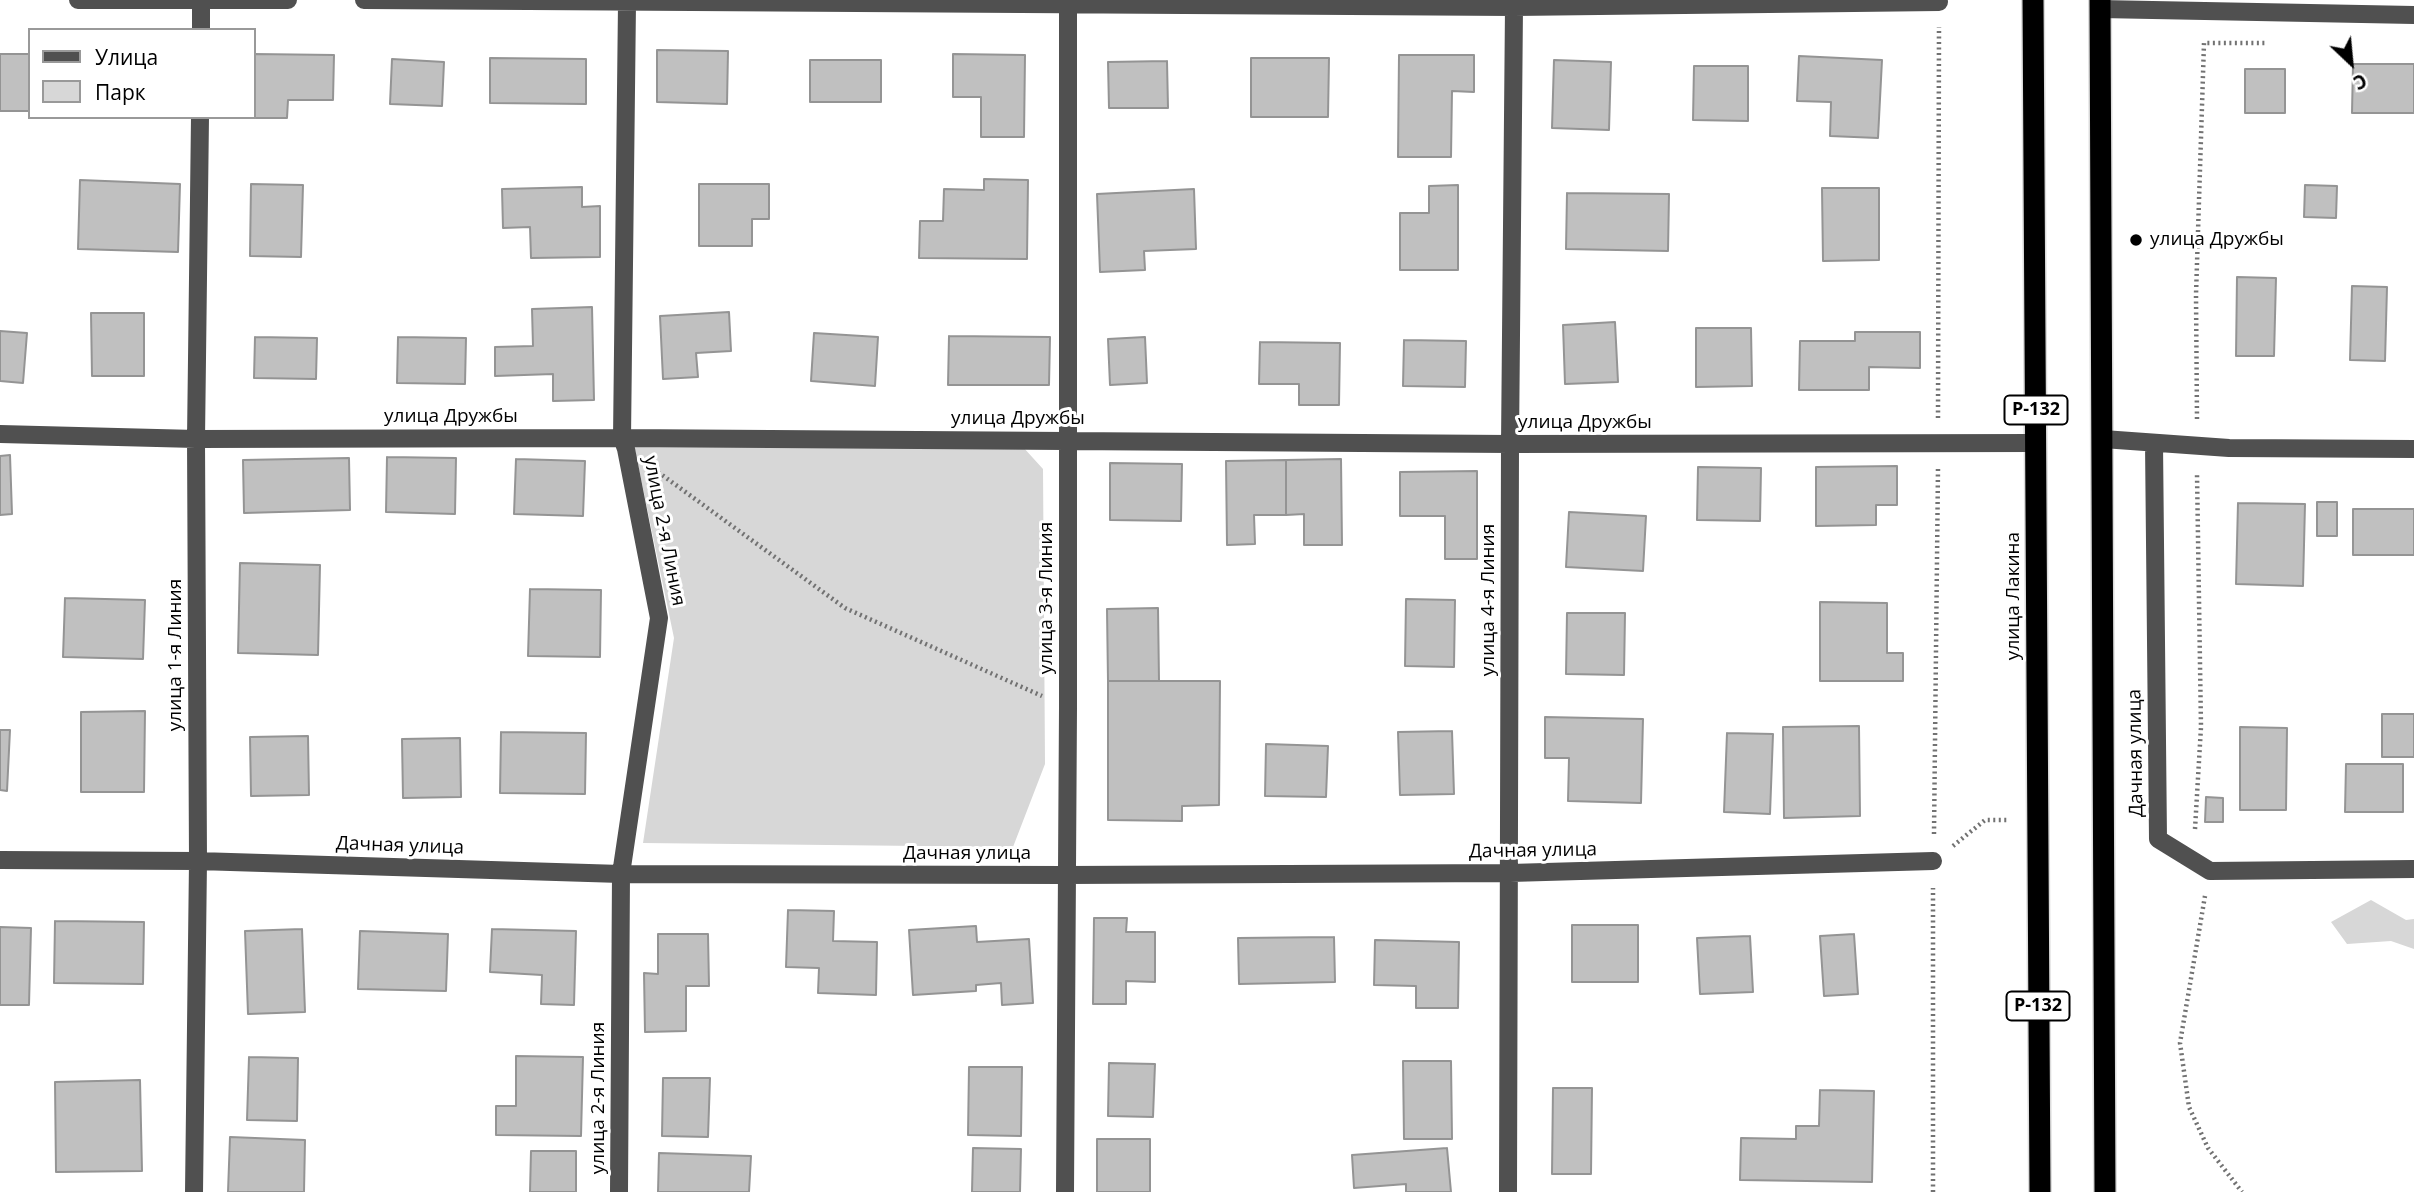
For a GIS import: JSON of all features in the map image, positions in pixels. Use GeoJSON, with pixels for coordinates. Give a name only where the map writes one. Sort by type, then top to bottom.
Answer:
{"type":"FeatureCollection","features":[{"type":"Feature","properties":{"kind":"highway","name":"улица Лакина"},"geometry":{"type":"LineString","coordinates":[[2032,0],[2040,1192]]}},
{"type":"Feature","properties":{"kind":"highway"},"geometry":{"type":"LineString","coordinates":[[2100,4],[2105,1192]]}},
{"type":"Feature","properties":{"kind":"street"},"geometry":{"type":"LineString","coordinates":[[78,0],[288,0]]}},
{"type":"Feature","properties":{"kind":"street"},"geometry":{"type":"LineString","coordinates":[[201,0],[201,28]]}},
{"type":"Feature","properties":{"kind":"street"},"geometry":{"type":"LineString","coordinates":[[364,0],[1514,8],[1939,2]]}},
{"type":"Feature","properties":{"kind":"street","name":"улица 2-я Линия"},"geometry":{"type":"LineString","coordinates":[[619,1192],[621,874],[659,618],[624,443],[627,3]]}},
{"type":"Feature","properties":{"kind":"street"},"geometry":{"type":"LineString","coordinates":[[2100,4],[2194,5],[2414,15]]}},
{"type":"Feature","properties":{"kind":"street","name":"улица 3-я Линия"},"geometry":{"type":"LineString","coordinates":[[1065,1192],[1068,5]]}},
{"type":"Feature","properties":{"kind":"street","name":"улица 4-я Линия"},"geometry":{"type":"LineString","coordinates":[[1508,1192],[1514,8]]}},
{"type":"Feature","properties":{"kind":"street","name":"улица 1-я Линия"},"geometry":{"type":"LineString","coordinates":[[194,1192],[198,860],[196,439],[200,119]]}},
{"type":"Feature","properties":{"kind":"street","name":"улица Дружбы"},"geometry":{"type":"LineString","coordinates":[[0,434],[196,439],[624,443],[1067,440],[1510,444],[2036,443]]}},
{"type":"Feature","properties":{"kind":"street"},"geometry":{"type":"LineString","coordinates":[[2103,439],[2197,446],[2414,449]]}},
{"type":"Feature","properties":{"kind":"street","name":"Дачная улица"},"geometry":{"type":"LineString","coordinates":[[2154,443],[2158,839],[2210,871]]}},
{"type":"Feature","properties":{"kind":"street","name":"Дачная улица"},"geometry":{"type":"LineString","coordinates":[[0,860],[198,860],[621,874],[1066,875],[1510,873],[1933,861]]}},
{"type":"Feature","properties":{"kind":"street"},"geometry":{"type":"LineString","coordinates":[[2210,871],[2414,869]]}},
{"type":"Feature","properties":{"kind":"path"},"geometry":{"type":"LineString","coordinates":[[1933,1192],[1939,2]]}},
{"type":"Feature","properties":{"kind":"path"},"geometry":{"type":"LineString","coordinates":[[2194,861],[2201,727],[2196,295],[2204,43],[2269,43]]}},
{"type":"Feature","properties":{"kind":"path"},"geometry":{"type":"LineString","coordinates":[[624,443],[845,608],[1068,708]]}},
{"type":"Feature","properties":{"kind":"path"},"geometry":{"type":"LineString","coordinates":[[1933,861],[1985,820],[2037,819]]}},
{"type":"Feature","properties":{"kind":"path"},"geometry":{"type":"LineString","coordinates":[[2210,871],[2180,1043],[2189,1107],[2208,1147],[2242,1192]]}},
{"type":"Feature","properties":{"kind":"green space"},"geometry":{"type":"Polygon","coordinates":[[[634,445],[1023,447],[1043,469],[1045,764],[1013,847],[643,843],[674,638],[634,445]]]}},
{"type":"Feature","properties":{"kind":"green space"},"geometry":{"type":"Polygon","coordinates":[[[2371,900],[2406,920],[2414,919],[2414,949],[2391,941],[2347,944],[2331,922],[2371,900]]]}},
{"type":"Feature","properties":{"kind":"building"},"geometry":{"type":"Polygon","coordinates":[[[657,50],[728,51],[727,104],[657,102],[657,50]]]}},
{"type":"Feature","properties":{"kind":"building"},"geometry":{"type":"Polygon","coordinates":[[[0,54],[28,54],[28,111],[0,111],[0,54]]]}},
{"type":"Feature","properties":{"kind":"building"},"geometry":{"type":"Polygon","coordinates":[[[256,54],[334,55],[333,100],[288,100],[287,118],[256,118],[256,54]]]}},
{"type":"Feature","properties":{"kind":"building"},"geometry":{"type":"Polygon","coordinates":[[[953,54],[1025,55],[1024,137],[981,137],[981,97],[953,97],[953,54]]]}},
{"type":"Feature","properties":{"kind":"building"},"geometry":{"type":"Polygon","coordinates":[[[1399,55],[1474,55],[1474,92],[1452,91],[1451,157],[1398,157],[1399,55]]]}},
{"type":"Feature","properties":{"kind":"building"},"geometry":{"type":"Polygon","coordinates":[[[1799,56],[1882,60],[1878,138],[1830,136],[1831,102],[1797,101],[1799,56]]]}},
{"type":"Feature","properties":{"kind":"building"},"geometry":{"type":"Polygon","coordinates":[[[490,58],[586,59],[586,104],[490,103],[490,58]]]}},
{"type":"Feature","properties":{"kind":"building"},"geometry":{"type":"Polygon","coordinates":[[[1251,58],[1329,58],[1328,117],[1251,117],[1251,58]]]}},
{"type":"Feature","properties":{"kind":"building"},"geometry":{"type":"Polygon","coordinates":[[[392,59],[444,62],[442,106],[390,104],[392,59]]]}},
{"type":"Feature","properties":{"kind":"building"},"geometry":{"type":"Polygon","coordinates":[[[810,60],[881,60],[881,102],[810,102],[810,60]]]}},
{"type":"Feature","properties":{"kind":"building"},"geometry":{"type":"Polygon","coordinates":[[[1554,60],[1611,62],[1609,130],[1552,128],[1554,60]]]}},
{"type":"Feature","properties":{"kind":"building"},"geometry":{"type":"Polygon","coordinates":[[[1167,61],[1168,108],[1109,108],[1108,62],[1167,61]]]}},
{"type":"Feature","properties":{"kind":"building"},"geometry":{"type":"Polygon","coordinates":[[[2353,64],[2414,64],[2414,113],[2352,113],[2353,64]]]}},
{"type":"Feature","properties":{"kind":"building"},"geometry":{"type":"Polygon","coordinates":[[[1694,66],[1748,66],[1748,121],[1693,120],[1694,66]]]}},
{"type":"Feature","properties":{"kind":"building"},"geometry":{"type":"Polygon","coordinates":[[[2245,69],[2285,69],[2285,113],[2245,113],[2245,69]]]}},
{"type":"Feature","properties":{"kind":"building"},"geometry":{"type":"Polygon","coordinates":[[[984,179],[1028,180],[1027,259],[919,258],[920,221],[943,221],[944,189],[984,190],[984,179]]]}},
{"type":"Feature","properties":{"kind":"building"},"geometry":{"type":"Polygon","coordinates":[[[80,180],[180,184],[178,252],[78,249],[80,180]]]}},
{"type":"Feature","properties":{"kind":"building"},"geometry":{"type":"Polygon","coordinates":[[[251,184],[303,185],[301,257],[250,256],[251,184]]]}},
{"type":"Feature","properties":{"kind":"building"},"geometry":{"type":"Polygon","coordinates":[[[699,184],[769,184],[769,219],[752,219],[752,246],[699,246],[699,184]]]}},
{"type":"Feature","properties":{"kind":"building"},"geometry":{"type":"Polygon","coordinates":[[[1458,185],[1458,270],[1400,270],[1400,213],[1429,213],[1429,186],[1458,185]]]}},
{"type":"Feature","properties":{"kind":"building"},"geometry":{"type":"Polygon","coordinates":[[[2305,185],[2337,186],[2336,218],[2304,217],[2305,185]]]}},
{"type":"Feature","properties":{"kind":"building"},"geometry":{"type":"Polygon","coordinates":[[[582,187],[582,207],[600,206],[600,257],[531,258],[530,227],[503,228],[502,189],[582,187]]]}},
{"type":"Feature","properties":{"kind":"building"},"geometry":{"type":"Polygon","coordinates":[[[1822,188],[1879,188],[1879,260],[1823,261],[1822,188]]]}},
{"type":"Feature","properties":{"kind":"building"},"geometry":{"type":"Polygon","coordinates":[[[1194,189],[1196,249],[1144,251],[1145,270],[1100,272],[1097,194],[1194,189]]]}},
{"type":"Feature","properties":{"kind":"building"},"geometry":{"type":"Polygon","coordinates":[[[1567,193],[1669,194],[1668,251],[1566,249],[1567,193]]]}},
{"type":"Feature","properties":{"kind":"building"},"geometry":{"type":"Polygon","coordinates":[[[2237,277],[2276,278],[2274,356],[2236,356],[2237,277]]]}},
{"type":"Feature","properties":{"kind":"building"},"geometry":{"type":"Polygon","coordinates":[[[2352,286],[2387,287],[2385,361],[2350,360],[2352,286]]]}},
{"type":"Feature","properties":{"kind":"building"},"geometry":{"type":"Polygon","coordinates":[[[592,307],[594,400],[553,401],[553,374],[495,376],[495,347],[533,346],[532,309],[592,307]]]}},
{"type":"Feature","properties":{"kind":"building"},"geometry":{"type":"Polygon","coordinates":[[[729,312],[731,351],[696,353],[698,377],[663,379],[660,316],[729,312]]]}},
{"type":"Feature","properties":{"kind":"building"},"geometry":{"type":"Polygon","coordinates":[[[91,313],[144,313],[144,376],[92,376],[91,313]]]}},
{"type":"Feature","properties":{"kind":"building"},"geometry":{"type":"Polygon","coordinates":[[[1615,322],[1618,382],[1565,384],[1563,325],[1615,322]]]}},
{"type":"Feature","properties":{"kind":"building"},"geometry":{"type":"Polygon","coordinates":[[[1696,328],[1751,328],[1752,386],[1696,387],[1696,328]]]}},
{"type":"Feature","properties":{"kind":"building"},"geometry":{"type":"Polygon","coordinates":[[[0,331],[27,333],[23,383],[0,381],[0,331]]]}},
{"type":"Feature","properties":{"kind":"building"},"geometry":{"type":"Polygon","coordinates":[[[1855,332],[1920,332],[1920,368],[1869,367],[1869,390],[1799,390],[1800,341],[1855,341],[1855,332]]]}},
{"type":"Feature","properties":{"kind":"building"},"geometry":{"type":"Polygon","coordinates":[[[814,333],[878,337],[875,386],[811,381],[814,333]]]}},
{"type":"Feature","properties":{"kind":"building"},"geometry":{"type":"Polygon","coordinates":[[[949,336],[1050,337],[1049,385],[948,385],[949,336]]]}},
{"type":"Feature","properties":{"kind":"building"},"geometry":{"type":"Polygon","coordinates":[[[255,337],[317,338],[316,379],[254,378],[255,337]]]}},
{"type":"Feature","properties":{"kind":"building"},"geometry":{"type":"Polygon","coordinates":[[[398,337],[466,338],[465,384],[397,383],[398,337]]]}},
{"type":"Feature","properties":{"kind":"building"},"geometry":{"type":"Polygon","coordinates":[[[1145,337],[1147,383],[1110,385],[1108,339],[1145,337]]]}},
{"type":"Feature","properties":{"kind":"building"},"geometry":{"type":"Polygon","coordinates":[[[1404,340],[1466,341],[1465,387],[1403,386],[1404,340]]]}},
{"type":"Feature","properties":{"kind":"building"},"geometry":{"type":"Polygon","coordinates":[[[1260,342],[1340,343],[1339,405],[1299,405],[1299,384],[1259,384],[1260,342]]]}},
{"type":"Feature","properties":{"kind":"building"},"geometry":{"type":"Polygon","coordinates":[[[10,455],[12,514],[0,515],[0,456],[10,455]]]}},
{"type":"Feature","properties":{"kind":"building"},"geometry":{"type":"Polygon","coordinates":[[[387,457],[456,458],[455,514],[386,512],[387,457]]]}},
{"type":"Feature","properties":{"kind":"building"},"geometry":{"type":"Polygon","coordinates":[[[349,458],[350,510],[244,513],[243,460],[349,458]]]}},
{"type":"Feature","properties":{"kind":"building"},"geometry":{"type":"Polygon","coordinates":[[[516,459],[585,461],[583,516],[514,514],[516,459]]]}},
{"type":"Feature","properties":{"kind":"building"},"geometry":{"type":"Polygon","coordinates":[[[1341,459],[1342,545],[1304,545],[1304,514],[1286,515],[1286,460],[1341,459]]]}},
{"type":"Feature","properties":{"kind":"building"},"geometry":{"type":"Polygon","coordinates":[[[1286,460],[1286,515],[1254,515],[1255,544],[1227,545],[1226,461],[1286,460]]]}},
{"type":"Feature","properties":{"kind":"building"},"geometry":{"type":"Polygon","coordinates":[[[1110,463],[1182,464],[1181,521],[1110,520],[1110,463]]]}},
{"type":"Feature","properties":{"kind":"building"},"geometry":{"type":"Polygon","coordinates":[[[1897,466],[1897,505],[1876,505],[1876,525],[1816,526],[1816,467],[1897,466]]]}},
{"type":"Feature","properties":{"kind":"building"},"geometry":{"type":"Polygon","coordinates":[[[1698,467],[1761,468],[1760,521],[1697,520],[1698,467]]]}},
{"type":"Feature","properties":{"kind":"building"},"geometry":{"type":"Polygon","coordinates":[[[1477,471],[1477,559],[1445,559],[1445,516],[1400,516],[1400,472],[1477,471]]]}},
{"type":"Feature","properties":{"kind":"building"},"geometry":{"type":"Polygon","coordinates":[[[2317,502],[2337,502],[2337,536],[2317,536],[2317,502]]]}},
{"type":"Feature","properties":{"kind":"building"},"geometry":{"type":"Polygon","coordinates":[[[2238,503],[2305,504],[2303,586],[2236,584],[2238,503]]]}},
{"type":"Feature","properties":{"kind":"building"},"geometry":{"type":"Polygon","coordinates":[[[2353,509],[2414,509],[2414,555],[2353,555],[2353,509]]]}},
{"type":"Feature","properties":{"kind":"building"},"geometry":{"type":"Polygon","coordinates":[[[1569,512],[1646,516],[1643,571],[1566,567],[1569,512]]]}},
{"type":"Feature","properties":{"kind":"building"},"geometry":{"type":"Polygon","coordinates":[[[240,563],[320,565],[318,655],[238,653],[240,563]]]}},
{"type":"Feature","properties":{"kind":"building"},"geometry":{"type":"Polygon","coordinates":[[[530,589],[601,590],[600,657],[528,656],[530,589]]]}},
{"type":"Feature","properties":{"kind":"building"},"geometry":{"type":"Polygon","coordinates":[[[65,598],[145,600],[143,659],[63,657],[65,598]]]}},
{"type":"Feature","properties":{"kind":"building"},"geometry":{"type":"Polygon","coordinates":[[[1406,599],[1455,600],[1454,667],[1405,666],[1406,599]]]}},
{"type":"Feature","properties":{"kind":"building"},"geometry":{"type":"Polygon","coordinates":[[[1820,602],[1887,603],[1887,653],[1903,653],[1903,681],[1820,681],[1820,602]]]}},
{"type":"Feature","properties":{"kind":"building"},"geometry":{"type":"Polygon","coordinates":[[[1158,608],[1159,681],[1108,681],[1107,609],[1158,608]]]}},
{"type":"Feature","properties":{"kind":"building"},"geometry":{"type":"Polygon","coordinates":[[[1567,613],[1625,613],[1624,675],[1566,674],[1567,613]]]}},
{"type":"Feature","properties":{"kind":"building"},"geometry":{"type":"Polygon","coordinates":[[[1108,681],[1220,681],[1219,805],[1182,806],[1182,821],[1108,820],[1108,681]]]}},
{"type":"Feature","properties":{"kind":"building"},"geometry":{"type":"Polygon","coordinates":[[[145,711],[144,792],[81,792],[81,712],[145,711]]]}},
{"type":"Feature","properties":{"kind":"building"},"geometry":{"type":"Polygon","coordinates":[[[2382,714],[2414,714],[2414,757],[2382,757],[2382,714]]]}},
{"type":"Feature","properties":{"kind":"building"},"geometry":{"type":"Polygon","coordinates":[[[1545,717],[1643,719],[1641,803],[1568,801],[1569,758],[1545,758],[1545,717]]]}},
{"type":"Feature","properties":{"kind":"building"},"geometry":{"type":"Polygon","coordinates":[[[1859,726],[1860,816],[1784,818],[1783,727],[1859,726]]]}},
{"type":"Feature","properties":{"kind":"building"},"geometry":{"type":"Polygon","coordinates":[[[2240,727],[2287,728],[2286,810],[2240,810],[2240,727]]]}},
{"type":"Feature","properties":{"kind":"building"},"geometry":{"type":"Polygon","coordinates":[[[0,730],[10,730],[7,791],[0,790],[0,730]]]}},
{"type":"Feature","properties":{"kind":"building"},"geometry":{"type":"Polygon","coordinates":[[[1452,731],[1454,794],[1400,795],[1398,732],[1452,731]]]}},
{"type":"Feature","properties":{"kind":"building"},"geometry":{"type":"Polygon","coordinates":[[[501,732],[586,733],[585,794],[500,793],[501,732]]]}},
{"type":"Feature","properties":{"kind":"building"},"geometry":{"type":"Polygon","coordinates":[[[1727,733],[1773,734],[1770,814],[1724,812],[1727,733]]]}},
{"type":"Feature","properties":{"kind":"building"},"geometry":{"type":"Polygon","coordinates":[[[308,736],[309,795],[251,796],[250,737],[308,736]]]}},
{"type":"Feature","properties":{"kind":"building"},"geometry":{"type":"Polygon","coordinates":[[[460,738],[461,797],[403,798],[402,739],[460,738]]]}},
{"type":"Feature","properties":{"kind":"building"},"geometry":{"type":"Polygon","coordinates":[[[1266,744],[1328,746],[1326,797],[1265,796],[1266,744]]]}},
{"type":"Feature","properties":{"kind":"building"},"geometry":{"type":"Polygon","coordinates":[[[2346,764],[2403,764],[2403,812],[2345,812],[2346,764]]]}},
{"type":"Feature","properties":{"kind":"building"},"geometry":{"type":"Polygon","coordinates":[[[2206,797],[2223,798],[2223,822],[2205,822],[2206,797]]]}},
{"type":"Feature","properties":{"kind":"building"},"geometry":{"type":"Polygon","coordinates":[[[788,910],[834,911],[833,941],[877,942],[876,995],[818,993],[819,968],[786,967],[788,910]]]}},
{"type":"Feature","properties":{"kind":"building"},"geometry":{"type":"Polygon","coordinates":[[[1094,918],[1127,918],[1126,932],[1155,932],[1155,982],[1126,981],[1126,1004],[1093,1004],[1094,918]]]}},
{"type":"Feature","properties":{"kind":"building"},"geometry":{"type":"Polygon","coordinates":[[[55,921],[144,922],[143,984],[54,983],[55,921]]]}},
{"type":"Feature","properties":{"kind":"building"},"geometry":{"type":"Polygon","coordinates":[[[1572,925],[1638,925],[1638,982],[1572,982],[1572,925]]]}},
{"type":"Feature","properties":{"kind":"building"},"geometry":{"type":"Polygon","coordinates":[[[976,926],[977,942],[1029,939],[1033,1003],[1002,1005],[1001,983],[976,985],[976,991],[913,995],[909,930],[976,926]]]}},
{"type":"Feature","properties":{"kind":"building"},"geometry":{"type":"Polygon","coordinates":[[[0,927],[31,928],[29,1005],[0,1005],[0,927]]]}},
{"type":"Feature","properties":{"kind":"building"},"geometry":{"type":"Polygon","coordinates":[[[302,929],[305,1012],[248,1014],[245,931],[302,929]]]}},
{"type":"Feature","properties":{"kind":"building"},"geometry":{"type":"Polygon","coordinates":[[[492,929],[576,931],[574,1005],[541,1004],[542,975],[490,972],[492,929]]]}},
{"type":"Feature","properties":{"kind":"building"},"geometry":{"type":"Polygon","coordinates":[[[360,931],[448,934],[446,991],[358,989],[360,931]]]}},
{"type":"Feature","properties":{"kind":"building"},"geometry":{"type":"Polygon","coordinates":[[[658,934],[708,934],[709,986],[686,986],[686,1031],[645,1032],[644,973],[658,974],[658,934]]]}},
{"type":"Feature","properties":{"kind":"building"},"geometry":{"type":"Polygon","coordinates":[[[1854,934],[1858,994],[1824,996],[1820,936],[1854,934]]]}},
{"type":"Feature","properties":{"kind":"building"},"geometry":{"type":"Polygon","coordinates":[[[1750,936],[1753,992],[1700,994],[1697,938],[1750,936]]]}},
{"type":"Feature","properties":{"kind":"building"},"geometry":{"type":"Polygon","coordinates":[[[1334,937],[1335,982],[1239,984],[1238,938],[1334,937]]]}},
{"type":"Feature","properties":{"kind":"building"},"geometry":{"type":"Polygon","coordinates":[[[1375,940],[1459,942],[1458,1008],[1416,1008],[1416,986],[1374,985],[1375,940]]]}},
{"type":"Feature","properties":{"kind":"building"},"geometry":{"type":"Polygon","coordinates":[[[516,1056],[583,1057],[581,1136],[496,1135],[496,1106],[516,1106],[516,1056]]]}},
{"type":"Feature","properties":{"kind":"building"},"geometry":{"type":"Polygon","coordinates":[[[249,1057],[298,1058],[297,1121],[247,1120],[249,1057]]]}},
{"type":"Feature","properties":{"kind":"building"},"geometry":{"type":"Polygon","coordinates":[[[1403,1061],[1451,1061],[1452,1139],[1404,1139],[1403,1061]]]}},
{"type":"Feature","properties":{"kind":"building"},"geometry":{"type":"Polygon","coordinates":[[[1109,1063],[1155,1064],[1153,1117],[1108,1116],[1109,1063]]]}},
{"type":"Feature","properties":{"kind":"building"},"geometry":{"type":"Polygon","coordinates":[[[969,1067],[1022,1067],[1021,1136],[968,1135],[969,1067]]]}},
{"type":"Feature","properties":{"kind":"building"},"geometry":{"type":"Polygon","coordinates":[[[663,1078],[710,1078],[708,1137],[662,1136],[663,1078]]]}},
{"type":"Feature","properties":{"kind":"building"},"geometry":{"type":"Polygon","coordinates":[[[140,1080],[142,1171],[56,1172],[55,1082],[140,1080]]]}},
{"type":"Feature","properties":{"kind":"building"},"geometry":{"type":"Polygon","coordinates":[[[1553,1088],[1592,1088],[1591,1174],[1552,1174],[1553,1088]]]}},
{"type":"Feature","properties":{"kind":"building"},"geometry":{"type":"Polygon","coordinates":[[[1820,1090],[1874,1091],[1872,1182],[1740,1180],[1741,1138],[1796,1139],[1796,1126],[1819,1126],[1820,1090]]]}},
{"type":"Feature","properties":{"kind":"building"},"geometry":{"type":"Polygon","coordinates":[[[230,1137],[305,1140],[304,1192],[228,1192],[230,1137]]]}},
{"type":"Feature","properties":{"kind":"building"},"geometry":{"type":"Polygon","coordinates":[[[1097,1139],[1150,1139],[1150,1192],[1097,1192],[1097,1139]]]}},
{"type":"Feature","properties":{"kind":"building"},"geometry":{"type":"Polygon","coordinates":[[[973,1148],[1021,1149],[1020,1192],[972,1192],[973,1148]]]}},
{"type":"Feature","properties":{"kind":"building"},"geometry":{"type":"Polygon","coordinates":[[[1447,1148],[1451,1192],[1406,1192],[1406,1184],[1354,1188],[1352,1155],[1447,1148]]]}},
{"type":"Feature","properties":{"kind":"building"},"geometry":{"type":"Polygon","coordinates":[[[531,1151],[576,1151],[576,1192],[530,1192],[531,1151]]]}},
{"type":"Feature","properties":{"kind":"building"},"geometry":{"type":"Polygon","coordinates":[[[659,1153],[751,1156],[749,1192],[658,1192],[659,1153]]]}},
{"type":"Feature","properties":{"kind":"place","name":"улица Дружбы"},"geometry":{"type":"Point","coordinates":[2136,240]}}]}
